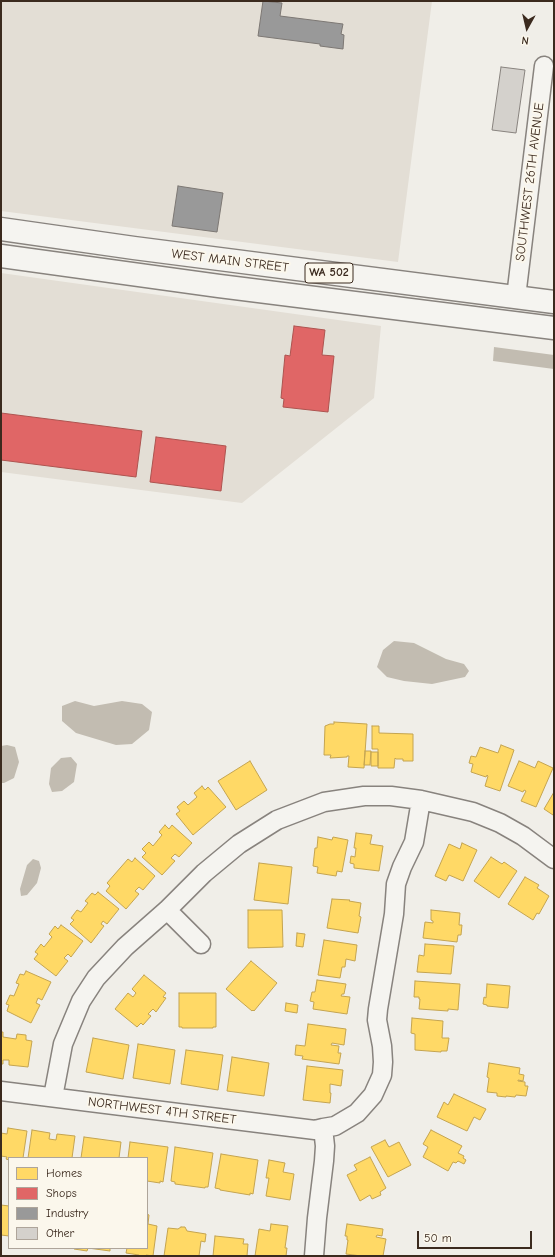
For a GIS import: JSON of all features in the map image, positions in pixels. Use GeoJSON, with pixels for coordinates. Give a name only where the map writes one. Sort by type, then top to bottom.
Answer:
{"type":"FeatureCollection","features":[{"type":"Feature","properties":{"kind":"highway","name":"WEST MAIN STREET"},"geometry":{"type":"LineString","coordinates":[[1,229],[134,248],[554,302]]}},
{"type":"Feature","properties":{"kind":"highway","name":"WEST MAIN STREET"},"geometry":{"type":"LineString","coordinates":[[1,256],[219,286],[554,328]]}},
{"type":"Feature","properties":{"kind":"street","name":"SOUTHWEST 26TH AVENUE"},"geometry":{"type":"LineString","coordinates":[[516,297],[544,66]]}},
{"type":"Feature","properties":{"kind":"street"},"geometry":{"type":"LineString","coordinates":[[54,1097],[63,1044],[81,1001],[96,978],[120,952],[167,910],[204,873],[239,844],[277,820],[324,802],[364,796],[391,796],[421,800],[473,812],[500,823],[523,836],[554,859]]}},
{"type":"Feature","properties":{"kind":"street","name":"NORTHWEST 4TH STREET"},"geometry":{"type":"LineString","coordinates":[[1,1091],[315,1130],[335,1126],[357,1113],[373,1095],[382,1075],[383,1062],[382,1046],[377,1020],[378,1009],[394,914],[396,884],[414,842],[421,800]]}},
{"type":"Feature","properties":{"kind":"street"},"geometry":{"type":"LineString","coordinates":[[167,910],[201,944]]}},
{"type":"Feature","properties":{"kind":"street"},"geometry":{"type":"LineString","coordinates":[[314,1256],[316,1218],[324,1162],[325,1146],[323,1128]]}},
{"type":"Feature","properties":{"kind":"shaded area"},"geometry":{"type":"Polygon","coordinates":[[[1,1],[432,1],[398,262],[1,211],[1,1]]]}},
{"type":"Feature","properties":{"kind":"shaded area"},"geometry":{"type":"Polygon","coordinates":[[[1,273],[381,326],[374,398],[242,503],[1,472],[1,273]]]}},
{"type":"Feature","properties":{"kind":"shaded area"},"geometry":{"type":"Polygon","coordinates":[[[494,347],[554,355],[554,369],[493,361],[494,347]]]}},
{"type":"Feature","properties":{"kind":"shaded area"},"geometry":{"type":"Polygon","coordinates":[[[394,641],[414,643],[446,659],[464,664],[469,671],[465,677],[432,684],[404,681],[387,677],[377,667],[383,650],[394,641]]]}},
{"type":"Feature","properties":{"kind":"shaded area"},"geometry":{"type":"Polygon","coordinates":[[[75,701],[94,706],[122,701],[142,704],[152,712],[149,730],[132,744],[116,745],[76,733],[62,721],[62,706],[75,701]]]}},
{"type":"Feature","properties":{"kind":"shaded area"},"geometry":{"type":"Polygon","coordinates":[[[7,745],[15,747],[19,762],[14,778],[1,783],[1,746],[7,745]]]}},
{"type":"Feature","properties":{"kind":"shaded area"},"geometry":{"type":"Polygon","coordinates":[[[71,757],[77,764],[74,782],[62,791],[52,792],[49,784],[51,768],[61,758],[71,757]]]}},
{"type":"Feature","properties":{"kind":"shaded area"},"geometry":{"type":"Polygon","coordinates":[[[33,859],[39,861],[41,868],[37,883],[27,895],[21,896],[20,889],[27,865],[33,859]]]}},
{"type":"Feature","properties":{"kind":"building: Homes"},"geometry":{"type":"Polygon","coordinates":[[[334,722],[367,724],[364,768],[348,767],[349,756],[330,758],[331,755],[324,755],[325,726],[334,724],[334,722]]]}},
{"type":"Feature","properties":{"kind":"building: Homes"},"geometry":{"type":"Polygon","coordinates":[[[372,726],[379,726],[379,733],[413,734],[413,761],[403,761],[403,759],[395,758],[394,768],[378,768],[378,749],[372,749],[372,726]]]}},
{"type":"Feature","properties":{"kind":"building: Homes"},"geometry":{"type":"Polygon","coordinates":[[[501,745],[514,750],[500,791],[485,786],[488,776],[487,775],[486,777],[471,772],[473,764],[469,763],[471,756],[476,757],[480,747],[498,753],[501,745]]]}},
{"type":"Feature","properties":{"kind":"building: Homes"},"geometry":{"type":"Polygon","coordinates":[[[365,751],[371,751],[370,765],[364,765],[365,751]]]}},
{"type":"Feature","properties":{"kind":"building: Homes"},"geometry":{"type":"Polygon","coordinates":[[[371,752],[378,752],[378,766],[371,766],[371,752]]]}},
{"type":"Feature","properties":{"kind":"building: Homes"},"geometry":{"type":"Polygon","coordinates":[[[250,761],[267,790],[236,810],[218,781],[250,761]]]}},
{"type":"Feature","properties":{"kind":"building: Homes"},"geometry":{"type":"Polygon","coordinates":[[[519,761],[535,768],[538,761],[553,768],[536,807],[521,801],[526,791],[524,790],[523,792],[508,786],[519,761]]]}},
{"type":"Feature","properties":{"kind":"building: Homes"},"geometry":{"type":"Polygon","coordinates":[[[202,786],[205,790],[208,787],[226,807],[193,835],[176,814],[180,811],[177,807],[184,801],[188,805],[197,797],[194,793],[202,786]]]}},
{"type":"Feature","properties":{"kind":"building: Homes"},"geometry":{"type":"Polygon","coordinates":[[[554,792],[554,813],[553,815],[544,809],[554,792]]]}},
{"type":"Feature","properties":{"kind":"building: Homes"},"geometry":{"type":"Polygon","coordinates":[[[165,825],[169,829],[172,825],[192,843],[179,857],[175,854],[171,858],[175,861],[162,875],[142,857],[146,853],[142,849],[149,842],[153,846],[162,835],[159,832],[165,825]]]}},
{"type":"Feature","properties":{"kind":"building: Homes"},"geometry":{"type":"Polygon","coordinates":[[[356,833],[372,835],[370,844],[383,846],[379,871],[354,868],[354,864],[350,863],[351,856],[355,857],[356,848],[354,848],[356,833]]]}},
{"type":"Feature","properties":{"kind":"building: Homes"},"geometry":{"type":"Polygon","coordinates":[[[318,837],[332,840],[333,837],[348,840],[342,872],[337,871],[336,876],[317,873],[318,867],[313,866],[318,837]]]}},
{"type":"Feature","properties":{"kind":"building: Homes"},"geometry":{"type":"Polygon","coordinates":[[[462,843],[477,850],[463,881],[449,875],[446,881],[435,876],[449,844],[460,849],[462,843]]]}},
{"type":"Feature","properties":{"kind":"building: Homes"},"geometry":{"type":"Polygon","coordinates":[[[491,857],[502,864],[504,862],[517,871],[499,898],[474,881],[491,857]]]}},
{"type":"Feature","properties":{"kind":"building: Homes"},"geometry":{"type":"Polygon","coordinates":[[[135,858],[155,876],[143,890],[139,887],[135,891],[139,894],[126,909],[106,891],[110,886],[107,883],[128,859],[132,862],[135,858]]]}},
{"type":"Feature","properties":{"kind":"building: Homes"},"geometry":{"type":"Polygon","coordinates":[[[259,863],[292,867],[288,904],[254,900],[259,863]]]}},
{"type":"Feature","properties":{"kind":"building: Homes"},"geometry":{"type":"Polygon","coordinates":[[[525,877],[539,885],[537,888],[549,896],[539,914],[537,913],[533,920],[508,904],[525,877]]]}},
{"type":"Feature","properties":{"kind":"building: Homes"},"geometry":{"type":"Polygon","coordinates":[[[98,892],[119,909],[107,924],[103,921],[101,924],[104,926],[91,943],[70,924],[74,920],[71,918],[77,910],[81,912],[88,903],[85,901],[92,893],[95,895],[98,892]]]}},
{"type":"Feature","properties":{"kind":"building: Homes"},"geometry":{"type":"Polygon","coordinates":[[[332,899],[350,900],[349,901],[361,903],[359,916],[361,917],[358,933],[327,928],[332,899]]]}},
{"type":"Feature","properties":{"kind":"building: Homes"},"geometry":{"type":"Polygon","coordinates":[[[248,910],[282,910],[283,947],[248,948],[248,910]]]}},
{"type":"Feature","properties":{"kind":"building: Homes"},"geometry":{"type":"Polygon","coordinates":[[[431,910],[460,913],[459,925],[462,925],[461,935],[458,935],[457,942],[423,938],[425,922],[433,923],[431,920],[431,910]]]}},
{"type":"Feature","properties":{"kind":"building: Homes"},"geometry":{"type":"Polygon","coordinates":[[[61,925],[83,941],[71,957],[68,954],[64,958],[68,961],[56,976],[34,959],[38,954],[35,952],[41,944],[44,947],[52,937],[49,934],[55,926],[58,929],[61,925]]]}},
{"type":"Feature","properties":{"kind":"building: Homes"},"geometry":{"type":"Polygon","coordinates":[[[297,933],[305,934],[303,947],[296,946],[297,933]]]}},
{"type":"Feature","properties":{"kind":"building: Homes"},"geometry":{"type":"Polygon","coordinates":[[[324,940],[357,945],[355,961],[346,959],[345,967],[342,967],[340,978],[318,975],[324,940]]]}},
{"type":"Feature","properties":{"kind":"building: Homes"},"geometry":{"type":"Polygon","coordinates":[[[425,944],[454,946],[451,974],[417,972],[419,955],[424,956],[425,944]]]}},
{"type":"Feature","properties":{"kind":"building: Homes"},"geometry":{"type":"Polygon","coordinates":[[[251,961],[277,983],[254,1011],[252,1011],[226,989],[251,961]]]}},
{"type":"Feature","properties":{"kind":"building: Homes"},"geometry":{"type":"Polygon","coordinates":[[[26,971],[51,982],[42,1000],[38,998],[36,1003],[40,1005],[31,1023],[7,1011],[9,1005],[6,1004],[10,995],[14,996],[19,984],[16,983],[20,974],[24,975],[26,971]]]}},
{"type":"Feature","properties":{"kind":"building: Homes"},"geometry":{"type":"Polygon","coordinates":[[[144,975],[166,993],[163,997],[166,998],[156,1012],[153,1009],[148,1014],[151,1016],[143,1025],[141,1023],[137,1027],[115,1009],[128,993],[133,997],[136,993],[132,989],[144,975]]]}},
{"type":"Feature","properties":{"kind":"building: Homes"},"geometry":{"type":"Polygon","coordinates":[[[317,980],[346,984],[344,994],[341,996],[350,997],[347,1014],[313,1009],[314,1002],[310,1001],[312,992],[315,992],[317,980]]]}},
{"type":"Feature","properties":{"kind":"building: Homes"},"geometry":{"type":"Polygon","coordinates":[[[415,981],[460,984],[458,1010],[448,1009],[448,1011],[419,1009],[420,999],[419,997],[414,997],[415,981]]]}},
{"type":"Feature","properties":{"kind":"building: Homes"},"geometry":{"type":"Polygon","coordinates":[[[487,984],[510,986],[508,1008],[487,1006],[483,1004],[484,997],[486,998],[487,984]]]}},
{"type":"Feature","properties":{"kind":"building: Homes"},"geometry":{"type":"Polygon","coordinates":[[[179,993],[216,993],[216,1027],[179,1027],[179,993]]]}},
{"type":"Feature","properties":{"kind":"building: Homes"},"geometry":{"type":"Polygon","coordinates":[[[286,1003],[298,1005],[297,1013],[285,1011],[286,1003]]]}},
{"type":"Feature","properties":{"kind":"building: Homes"},"geometry":{"type":"Polygon","coordinates":[[[412,1018],[443,1021],[442,1038],[449,1038],[447,1051],[415,1050],[415,1034],[411,1033],[412,1018]]]}},
{"type":"Feature","properties":{"kind":"building: Homes"},"geometry":{"type":"Polygon","coordinates":[[[308,1024],[346,1029],[344,1045],[332,1043],[331,1045],[339,1046],[338,1053],[341,1053],[339,1064],[302,1059],[303,1056],[295,1055],[296,1045],[305,1046],[308,1024]]]}},
{"type":"Feature","properties":{"kind":"building: Homes"},"geometry":{"type":"Polygon","coordinates":[[[1,1032],[3,1032],[3,1037],[16,1039],[17,1034],[26,1035],[26,1040],[32,1041],[28,1067],[9,1065],[9,1060],[3,1060],[3,1064],[1,1064],[1,1032]]]}},
{"type":"Feature","properties":{"kind":"building: Homes"},"geometry":{"type":"Polygon","coordinates":[[[93,1038],[129,1045],[123,1079],[86,1072],[93,1038]]]}},
{"type":"Feature","properties":{"kind":"building: Homes"},"geometry":{"type":"Polygon","coordinates":[[[138,1044],[175,1050],[170,1084],[133,1078],[138,1044]]]}},
{"type":"Feature","properties":{"kind":"building: Homes"},"geometry":{"type":"Polygon","coordinates":[[[186,1050],[223,1055],[218,1090],[181,1084],[186,1050]]]}},
{"type":"Feature","properties":{"kind":"building: Homes"},"geometry":{"type":"Polygon","coordinates":[[[232,1057],[269,1063],[264,1096],[227,1091],[232,1057]]]}},
{"type":"Feature","properties":{"kind":"building: Homes"},"geometry":{"type":"Polygon","coordinates":[[[489,1063],[520,1068],[519,1074],[524,1075],[523,1081],[518,1081],[525,1082],[525,1086],[528,1086],[526,1096],[516,1095],[515,1097],[506,1097],[497,1096],[497,1093],[487,1092],[489,1063]]]}},
{"type":"Feature","properties":{"kind":"building: Homes"},"geometry":{"type":"Polygon","coordinates":[[[307,1066],[343,1070],[341,1086],[330,1084],[330,1103],[303,1100],[307,1066]]]}},
{"type":"Feature","properties":{"kind":"building: Homes"},"geometry":{"type":"Polygon","coordinates":[[[454,1094],[486,1109],[480,1120],[474,1117],[467,1131],[437,1117],[444,1102],[448,1105],[454,1094]]]}},
{"type":"Feature","properties":{"kind":"building: Homes"},"geometry":{"type":"Polygon","coordinates":[[[8,1128],[27,1131],[23,1157],[8,1157],[8,1160],[6,1159],[7,1157],[1,1156],[1,1133],[7,1134],[8,1128]]]}},
{"type":"Feature","properties":{"kind":"building: Homes"},"geometry":{"type":"Polygon","coordinates":[[[32,1130],[50,1133],[49,1139],[56,1140],[57,1134],[75,1136],[72,1157],[28,1157],[32,1130]]]}},
{"type":"Feature","properties":{"kind":"building: Homes"},"geometry":{"type":"Polygon","coordinates":[[[431,1130],[462,1146],[458,1153],[464,1156],[463,1158],[466,1160],[464,1164],[458,1161],[456,1163],[453,1162],[448,1171],[423,1157],[428,1147],[423,1144],[431,1130]]]}},
{"type":"Feature","properties":{"kind":"building: Homes"},"geometry":{"type":"Polygon","coordinates":[[[84,1137],[121,1142],[119,1157],[81,1157],[84,1137]]]}},
{"type":"Feature","properties":{"kind":"building: Homes"},"geometry":{"type":"Polygon","coordinates":[[[385,1140],[389,1147],[399,1142],[411,1165],[388,1177],[371,1147],[385,1140]]]}},
{"type":"Feature","properties":{"kind":"building: Homes"},"geometry":{"type":"Polygon","coordinates":[[[130,1142],[168,1147],[163,1182],[148,1181],[148,1157],[128,1157],[130,1142]]]}},
{"type":"Feature","properties":{"kind":"building: Homes"},"geometry":{"type":"Polygon","coordinates":[[[175,1147],[213,1153],[208,1187],[205,1188],[175,1184],[175,1182],[171,1181],[175,1147]]]}},
{"type":"Feature","properties":{"kind":"building: Homes"},"geometry":{"type":"Polygon","coordinates":[[[221,1154],[258,1160],[253,1194],[250,1193],[250,1195],[215,1188],[221,1154]]]}},
{"type":"Feature","properties":{"kind":"building: Homes"},"geometry":{"type":"Polygon","coordinates":[[[370,1157],[386,1188],[380,1192],[381,1195],[372,1199],[370,1195],[360,1201],[347,1175],[357,1170],[354,1165],[370,1157]]]}},
{"type":"Feature","properties":{"kind":"building: Homes"},"geometry":{"type":"Polygon","coordinates":[[[269,1160],[285,1163],[283,1172],[294,1174],[290,1200],[266,1196],[269,1178],[266,1178],[269,1160]]]}},
{"type":"Feature","properties":{"kind":"building: Homes"},"geometry":{"type":"Polygon","coordinates":[[[1,1205],[8,1206],[8,1236],[1,1235],[1,1205]]]}},
{"type":"Feature","properties":{"kind":"building: Homes"},"geometry":{"type":"Polygon","coordinates":[[[148,1224],[157,1226],[153,1256],[139,1256],[126,1253],[127,1249],[148,1249],[148,1224]]]}},
{"type":"Feature","properties":{"kind":"building: Homes"},"geometry":{"type":"Polygon","coordinates":[[[271,1224],[288,1226],[285,1248],[287,1248],[286,1256],[255,1256],[259,1229],[270,1231],[271,1224]]]}},
{"type":"Feature","properties":{"kind":"building: Homes"},"geometry":{"type":"Polygon","coordinates":[[[347,1224],[383,1229],[382,1236],[377,1235],[376,1237],[386,1239],[383,1256],[346,1254],[348,1240],[347,1236],[345,1236],[347,1224]]]}},
{"type":"Feature","properties":{"kind":"building: Homes"},"geometry":{"type":"Polygon","coordinates":[[[185,1227],[187,1231],[206,1234],[205,1242],[201,1241],[199,1256],[164,1256],[168,1228],[178,1229],[185,1227]]]}},
{"type":"Feature","properties":{"kind":"building: Homes"},"geometry":{"type":"Polygon","coordinates":[[[215,1236],[244,1239],[243,1244],[248,1244],[247,1256],[213,1256],[215,1236]]]}},
{"type":"Feature","properties":{"kind":"building: Homes"},"geometry":{"type":"Polygon","coordinates":[[[74,1249],[88,1249],[87,1251],[74,1249]]]}},
{"type":"Feature","properties":{"kind":"building: Homes"},"geometry":{"type":"Polygon","coordinates":[[[95,1249],[110,1249],[110,1251],[95,1249]]]}},
{"type":"Feature","properties":{"kind":"building: Shops"},"geometry":{"type":"Polygon","coordinates":[[[294,326],[325,330],[322,355],[334,356],[328,412],[283,407],[284,399],[281,398],[285,355],[290,356],[294,326]]]}},
{"type":"Feature","properties":{"kind":"building: Shops"},"geometry":{"type":"Polygon","coordinates":[[[1,413],[142,431],[136,477],[1,460],[1,413]]]}},
{"type":"Feature","properties":{"kind":"building: Shops"},"geometry":{"type":"Polygon","coordinates":[[[156,437],[226,446],[221,491],[150,482],[156,437]]]}},
{"type":"Feature","properties":{"kind":"building: Industry"},"geometry":{"type":"Polygon","coordinates":[[[263,1],[282,3],[280,16],[343,24],[341,34],[344,35],[343,49],[320,46],[320,44],[258,36],[263,1]]]}},
{"type":"Feature","properties":{"kind":"building: Industry"},"geometry":{"type":"Polygon","coordinates":[[[178,186],[223,193],[217,232],[172,226],[178,186]]]}},
{"type":"Feature","properties":{"kind":"building: Other"},"geometry":{"type":"Polygon","coordinates":[[[501,67],[525,70],[516,133],[492,130],[501,67]]]}}]}
